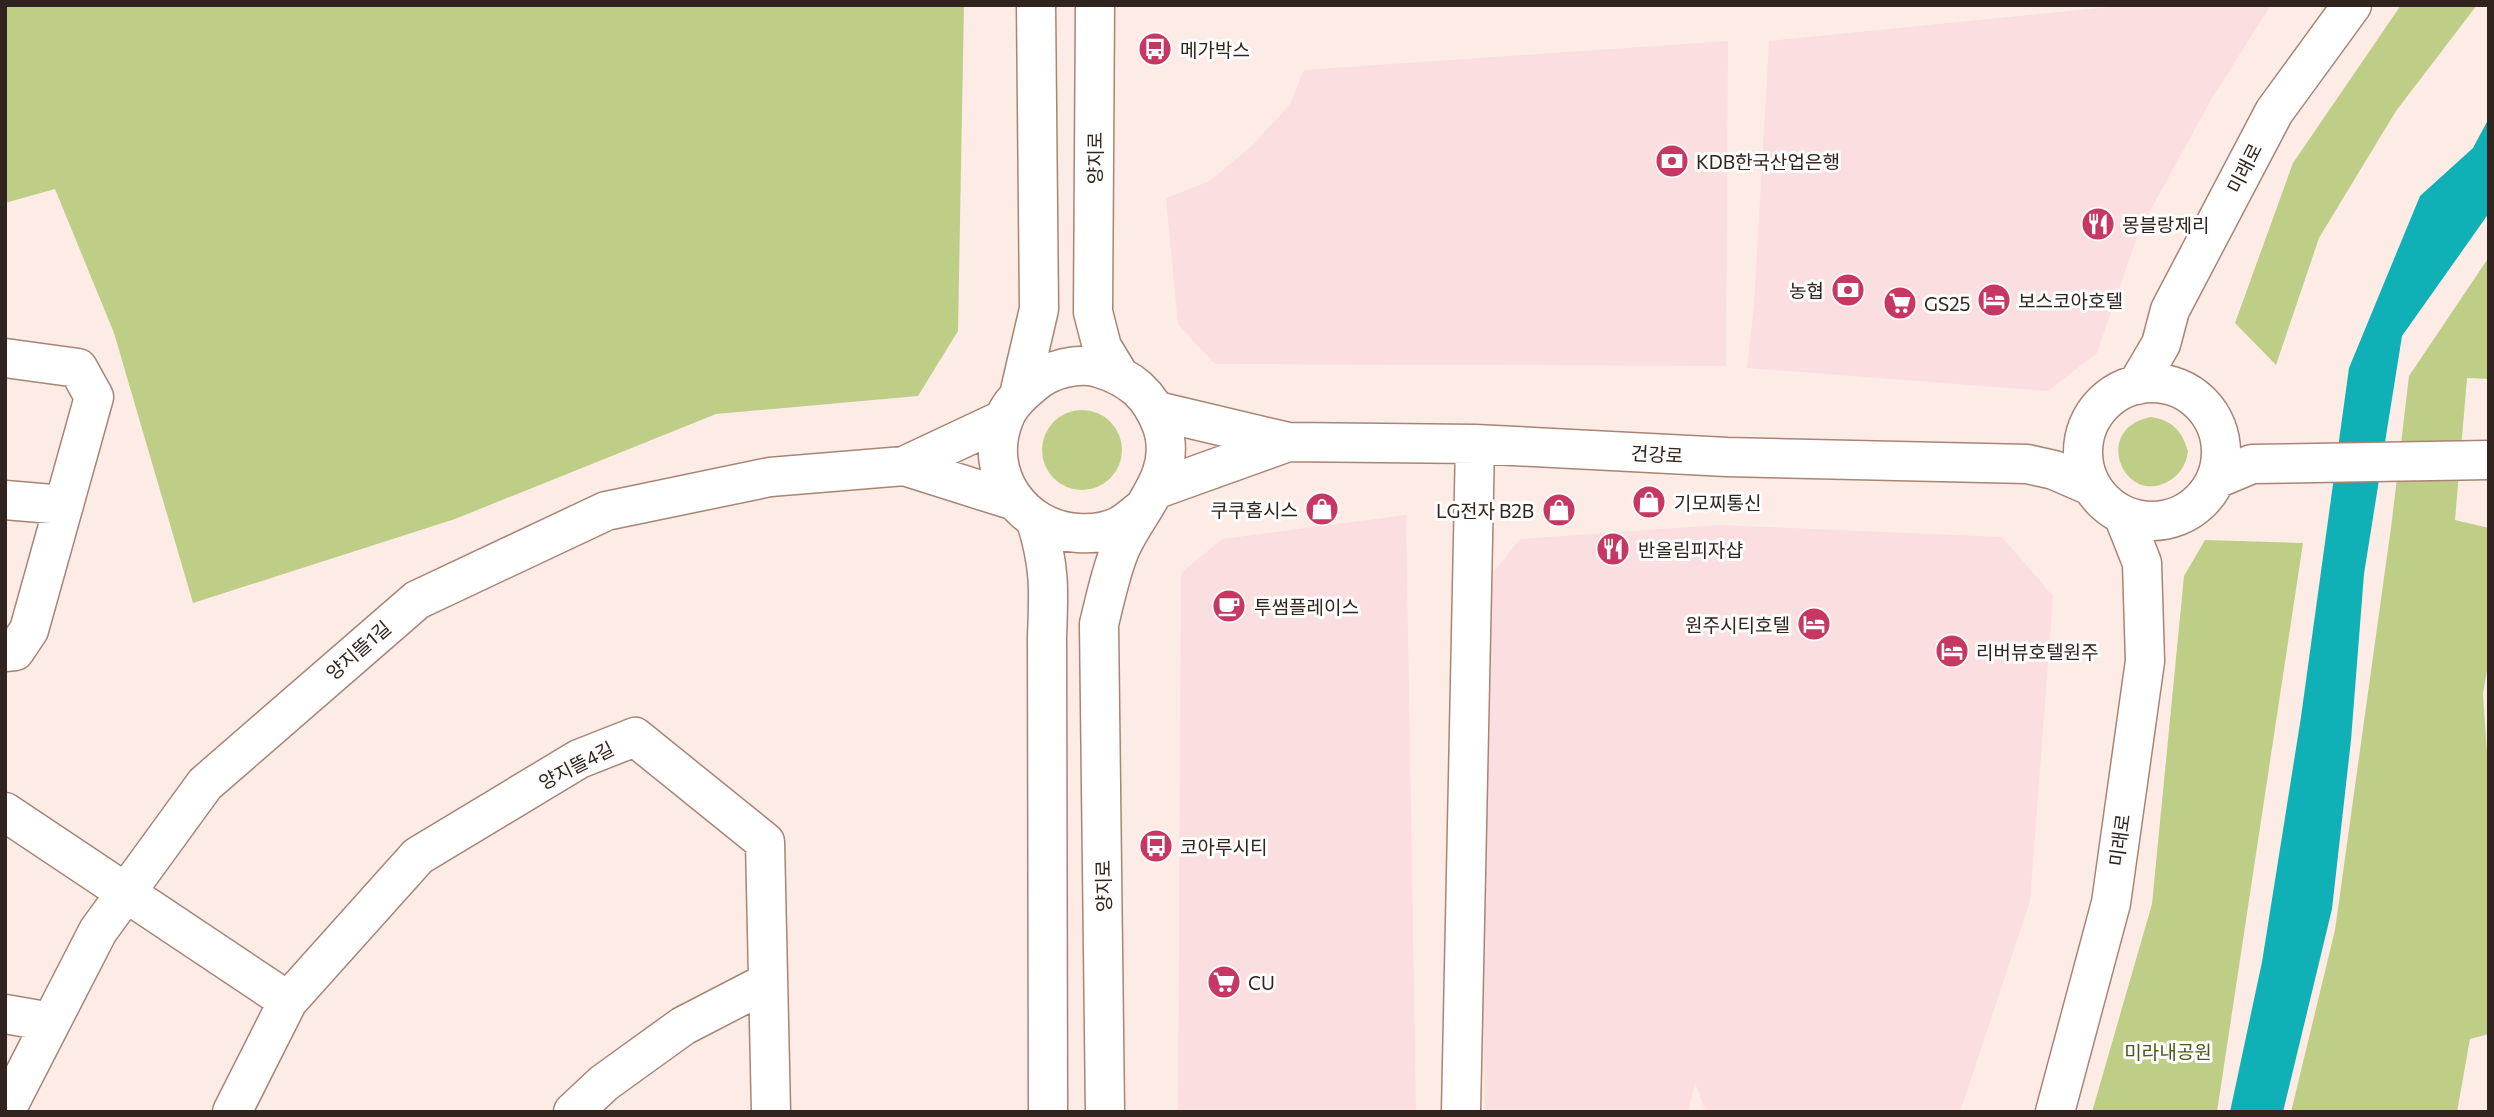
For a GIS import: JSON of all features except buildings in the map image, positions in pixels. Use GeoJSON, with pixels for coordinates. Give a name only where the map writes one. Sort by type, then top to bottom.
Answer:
{"type":"FeatureCollection","features":[{"type":"Feature","properties":{"kind":"street"},"geometry":{"type":"LineString","coordinates":[[1036,5],[1039,309],[998,447],[1001,475],[1025,511],[1046,552],[1050,584],[1046,637],[1048,1112]]}},
{"type":"Feature","properties":{"kind":"street","name":"양지로"},"geometry":{"type":"LineString","coordinates":[[1094,5],[1093,312],[1102,347],[1119,375]]}},
{"type":"Feature","properties":{"kind":"street","name":"미래로"},"geometry":{"type":"LineString","coordinates":[[2154,385],[2170,310],[2274,111],[2352,5]]}},
{"type":"Feature","properties":{"kind":"street"},"geometry":{"type":"LineString","coordinates":[[5,358],[78,368],[94,397],[29,630],[15,651],[5,652]]}},
{"type":"Feature","properties":{"kind":"street"},"geometry":{"type":"LineString","coordinates":[[904,466],[1011,407],[1041,376],[1067,367],[1093,367],[1119,375],[1141,390],[1157,411],[1165,437],[1165,464],[1149,500]]}},
{"type":"Feature","properties":{"kind":"street"},"geometry":{"type":"LineString","coordinates":[[2154,385],[2193,395],[2209,412],[2219,434],[2223,448],[2216,479],[2204,497],[2187,511],[2166,520],[2141,517],[2105,503],[2091,486],[2084,466],[2083,441],[2091,419],[2105,400],[2126,388],[2154,385]]}},
{"type":"Feature","properties":{"kind":"street"},"geometry":{"type":"LineString","coordinates":[[1157,411],[1288,442]]}},
{"type":"Feature","properties":{"kind":"street"},"geometry":{"type":"LineString","coordinates":[[2219,434],[2252,464]]}},
{"type":"Feature","properties":{"kind":"street"},"geometry":{"type":"LineString","coordinates":[[2027,464],[2059,454],[2083,441]]}},
{"type":"Feature","properties":{"kind":"street"},"geometry":{"type":"LineString","coordinates":[[904,466],[1025,511],[1062,532],[1091,534],[1119,526],[1149,500],[1288,442]]}},
{"type":"Feature","properties":{"kind":"street","name":"건강로"},"geometry":{"type":"LineString","coordinates":[[1288,442],[1475,444],[1727,457],[2027,464]]}},
{"type":"Feature","properties":{"kind":"street"},"geometry":{"type":"LineString","coordinates":[[1461,1112],[1475,444]]}},
{"type":"Feature","properties":{"kind":"street"},"geometry":{"type":"LineString","coordinates":[[2216,479],[2252,464],[2489,460]]}},
{"type":"Feature","properties":{"kind":"street"},"geometry":{"type":"LineString","coordinates":[[2027,464],[2054,470],[2091,486]]}},
{"type":"Feature","properties":{"kind":"street","name":"양지뜰1길"},"geometry":{"type":"LineString","coordinates":[[5,1112],[97,932],[205,784],[416,600],[606,511],[770,477],[904,466]]}},
{"type":"Feature","properties":{"kind":"street"},"geometry":{"type":"LineString","coordinates":[[5,500],[64,505]]}},
{"type":"Feature","properties":{"kind":"street","name":"양지로"},"geometry":{"type":"LineString","coordinates":[[1105,1112],[1099,624],[1119,551],[1149,500]]}},
{"type":"Feature","properties":{"kind":"street","name":"미래로"},"geometry":{"type":"LineString","coordinates":[[2055,1112],[2110,903],[2145,661],[2141,517]]}},
{"type":"Feature","properties":{"kind":"street","name":"양지뜰4길"},"geometry":{"type":"LineString","coordinates":[[232,1112],[288,1001],[418,856],[579,759],[635,737],[765,842],[771,1112]]}},
{"type":"Feature","properties":{"kind":"street"},"geometry":{"type":"LineString","coordinates":[[5,813],[288,1001]]}},
{"type":"Feature","properties":{"kind":"street"},"geometry":{"type":"LineString","coordinates":[[573,1112],[604,1083],[683,1027],[768,982]]}},
{"type":"Feature","properties":{"kind":"street"},"geometry":{"type":"LineString","coordinates":[[5,1014],[51,1022]]}},
{"type":"Feature","properties":{"kind":"shaded area"},"geometry":{"type":"Polygon","coordinates":[[[2130,5],[2271,5],[2212,98],[2139,231],[2097,353],[2048,391],[1747,368],[1754,306],[1769,41],[2130,5]]]}},
{"type":"Feature","properties":{"kind":"shaded area"},"geometry":{"type":"Polygon","coordinates":[[[1728,41],[1726,366],[1215,364],[1178,324],[1166,198],[1210,181],[1253,145],[1290,104],[1304,70],[1728,41]]]}},
{"type":"Feature","properties":{"kind":"shaded area"},"geometry":{"type":"Polygon","coordinates":[[[1406,515],[1416,1112],[1178,1112],[1181,573],[1222,539],[1406,515]]]}},
{"type":"Feature","properties":{"kind":"shaded area"},"geometry":{"type":"Polygon","coordinates":[[[1719,525],[2002,537],[2053,596],[2030,901],[1960,1112],[1706,1112],[1695,1083],[1688,1112],[1485,1112],[1473,597],[1520,539],[1719,525]]]}},
{"type":"Feature","properties":{"kind":"green space"},"geometry":{"type":"Polygon","coordinates":[[[5,5],[964,5],[958,331],[918,396],[716,414],[455,519],[193,603],[114,333],[55,189],[5,203],[5,5]]]}},
{"type":"Feature","properties":{"kind":"green space"},"geometry":{"type":"Polygon","coordinates":[[[2401,5],[2477,5],[2396,111],[2319,238],[2276,365],[2235,323],[2293,163],[2401,5]]]}},
{"type":"Feature","properties":{"kind":"green space"},"geometry":{"type":"Polygon","coordinates":[[[2489,257],[2489,379],[2467,378],[2455,520],[2489,528],[2489,659],[2483,694],[2489,783],[2489,1034],[2470,1039],[2457,1112],[2291,1112],[2335,930],[2392,520],[2409,376],[2489,257]]]}},
{"type":"Feature","properties":{"kind":"green space"},"geometry":{"type":"Polygon","coordinates":[[[1082,410],[1097,413],[1110,422],[1119,435],[1122,450],[1119,465],[1110,478],[1097,487],[1082,490],[1067,487],[1054,478],[1045,465],[1042,450],[1045,435],[1054,422],[1067,413],[1082,410]]]}},
{"type":"Feature","properties":{"kind":"green space"},"geometry":{"type":"Polygon","coordinates":[[[2151,417],[2165,421],[2175,428],[2188,451],[2178,474],[2155,486],[2141,484],[2129,477],[2121,464],[2118,450],[2122,436],[2132,424],[2151,417]]]}},
{"type":"Feature","properties":{"kind":"green space","name":"미라내공원"},"geometry":{"type":"Polygon","coordinates":[[[2205,540],[2303,543],[2217,1112],[2092,1112],[2152,904],[2184,576],[2205,540]]]}},
{"type":"Feature","properties":{"kind":"water"},"geometry":{"type":"Polygon","coordinates":[[[2489,118],[2489,213],[2402,336],[2364,574],[2351,740],[2332,909],[2283,1112],[2230,1112],[2262,962],[2301,717],[2349,368],[2420,196],[2473,148],[2489,118]]]}},
{"type":"Feature","properties":{"kind":"place","name":"메가박스"},"geometry":{"type":"Point","coordinates":[1155,49]}},
{"type":"Feature","properties":{"kind":"place","name":"KDB한국산업은행"},"geometry":{"type":"Point","coordinates":[1672,161]}},
{"type":"Feature","properties":{"kind":"place","name":"몽블랑제리"},"geometry":{"type":"Point","coordinates":[2098,224]}},
{"type":"Feature","properties":{"kind":"place","name":"농협"},"geometry":{"type":"Point","coordinates":[1848,290]}},
{"type":"Feature","properties":{"kind":"place","name":"보스코아호텔"},"geometry":{"type":"Point","coordinates":[1994,300]}},
{"type":"Feature","properties":{"kind":"place","name":"GS25"},"geometry":{"type":"Point","coordinates":[1900,303]}},
{"type":"Feature","properties":{"kind":"place","name":"기모찌통신"},"geometry":{"type":"Point","coordinates":[1649,502]}},
{"type":"Feature","properties":{"kind":"place","name":"쿠쿠홈시스"},"geometry":{"type":"Point","coordinates":[1322,509]}},
{"type":"Feature","properties":{"kind":"place","name":"LG전자 B2B"},"geometry":{"type":"Point","coordinates":[1559,510]}},
{"type":"Feature","properties":{"kind":"place","name":"반올림피자샵"},"geometry":{"type":"Point","coordinates":[1613,549]}},
{"type":"Feature","properties":{"kind":"place","name":"투썸플레이스"},"geometry":{"type":"Point","coordinates":[1229,606]}},
{"type":"Feature","properties":{"kind":"place","name":"원주시티호텔"},"geometry":{"type":"Point","coordinates":[1814,624]}},
{"type":"Feature","properties":{"kind":"place","name":"리버뷰호텔원주"},"geometry":{"type":"Point","coordinates":[1952,651]}},
{"type":"Feature","properties":{"kind":"place","name":"코아루시티"},"geometry":{"type":"Point","coordinates":[1156,846]}},
{"type":"Feature","properties":{"kind":"place","name":"CU"},"geometry":{"type":"Point","coordinates":[1224,982]}}]}
